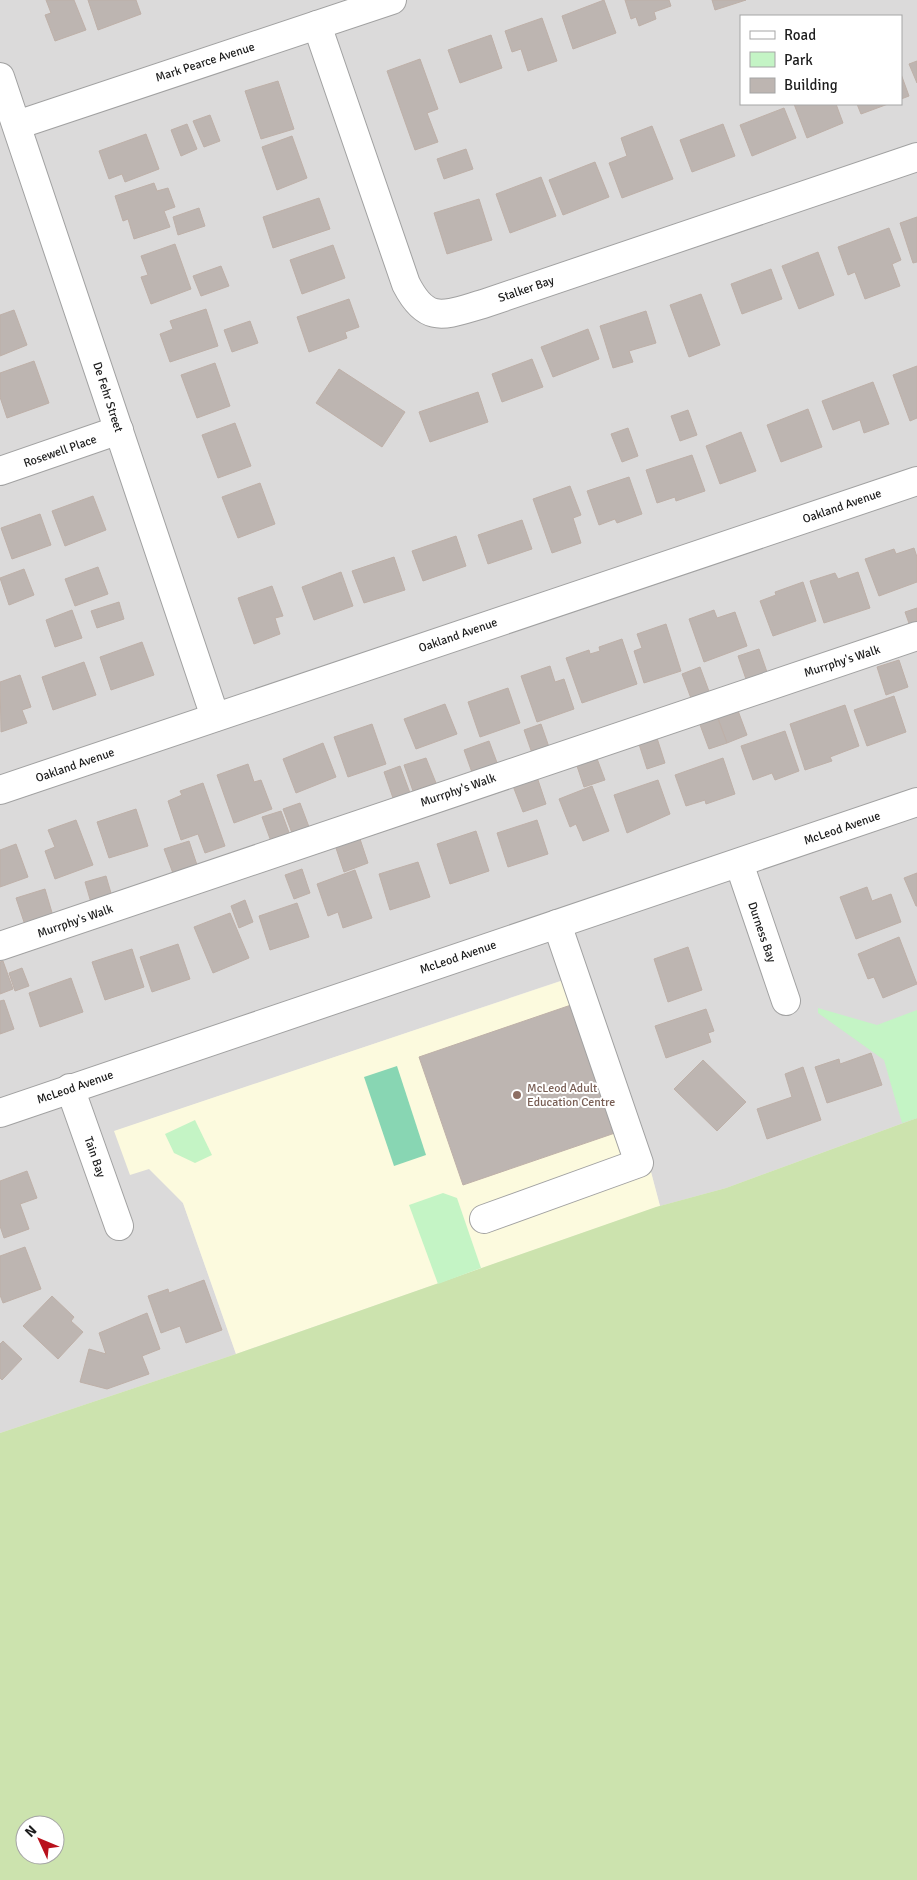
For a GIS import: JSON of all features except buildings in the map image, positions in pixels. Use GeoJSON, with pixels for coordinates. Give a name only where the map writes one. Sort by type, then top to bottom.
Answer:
{"type":"FeatureCollection","features":[{"type":"Feature","properties":{"kind":"street","name":"Mark Pearce Avenue"},"geometry":{"type":"LineString","coordinates":[[17,125],[392,0]]}},
{"type":"Feature","properties":{"kind":"street","name":"Stalker Bay"},"geometry":{"type":"LineString","coordinates":[[317,25],[406,284],[414,299],[425,311],[439,314],[483,304],[917,157]]}},
{"type":"Feature","properties":{"kind":"street","name":"De Fehr Street"},"geometry":{"type":"LineString","coordinates":[[0,77],[215,717]]}},
{"type":"Feature","properties":{"kind":"street","name":"Rosewell Place"},"geometry":{"type":"LineString","coordinates":[[0,471],[119,430]]}},
{"type":"Feature","properties":{"kind":"street","name":"Oakland Avenue"},"geometry":{"type":"LineString","coordinates":[[0,790],[917,481]]}},
{"type":"Feature","properties":{"kind":"street","name":"Murrphy's Walk"},"geometry":{"type":"LineString","coordinates":[[0,946],[917,636]]}},
{"type":"Feature","properties":{"kind":"street","name":"McLeod Avenue"},"geometry":{"type":"LineString","coordinates":[[0,1113],[917,802]]}},
{"type":"Feature","properties":{"kind":"street","name":"Durness Bay"},"geometry":{"type":"LineString","coordinates":[[739,863],[786,1001]]}},
{"type":"Feature","properties":{"kind":"street"},"geometry":{"type":"LineString","coordinates":[[484,1219],[639,1163],[557,924]]}},
{"type":"Feature","properties":{"kind":"street","name":"Tain Bay"},"geometry":{"type":"LineString","coordinates":[[70,1088],[119,1226]]}},
{"type":"Feature","properties":{"kind":"shaded area"},"geometry":{"type":"Polygon","coordinates":[[[0,0],[917,0],[917,1118],[726,1188],[660,1206],[638,1123],[584,973],[115,1131],[183,1203],[236,1354],[0,1433],[0,0]]]}},
{"type":"Feature","properties":{"kind":"shaded area"},"geometry":{"type":"Polygon","coordinates":[[[585,973],[638,1123],[660,1206],[236,1354],[183,1203],[149,1169],[130,1175],[114,1131],[585,973]]]}},
{"type":"Feature","properties":{"kind":"green space"},"geometry":{"type":"Polygon","coordinates":[[[818,1008],[877,1025],[917,1010],[917,1118],[902,1123],[884,1060],[818,1013],[818,1008]]]}},
{"type":"Feature","properties":{"kind":"green space"},"geometry":{"type":"Polygon","coordinates":[[[397,1066],[426,1155],[394,1166],[364,1077],[397,1066]]]}},
{"type":"Feature","properties":{"kind":"green space"},"geometry":{"type":"Polygon","coordinates":[[[917,1118],[917,1880],[0,1880],[0,1433],[236,1354],[656,1207],[726,1188],[917,1118]]]}},
{"type":"Feature","properties":{"kind":"green space"},"geometry":{"type":"Polygon","coordinates":[[[195,1120],[212,1155],[195,1163],[174,1153],[165,1134],[195,1120]]]}},
{"type":"Feature","properties":{"kind":"green space"},"geometry":{"type":"Polygon","coordinates":[[[443,1193],[457,1198],[481,1268],[438,1284],[409,1205],[443,1193]]]}},
{"type":"Feature","properties":{"kind":"place","name":"McLeod Adult Education Centre"},"geometry":{"type":"Point","coordinates":[517,1095]}}]}
